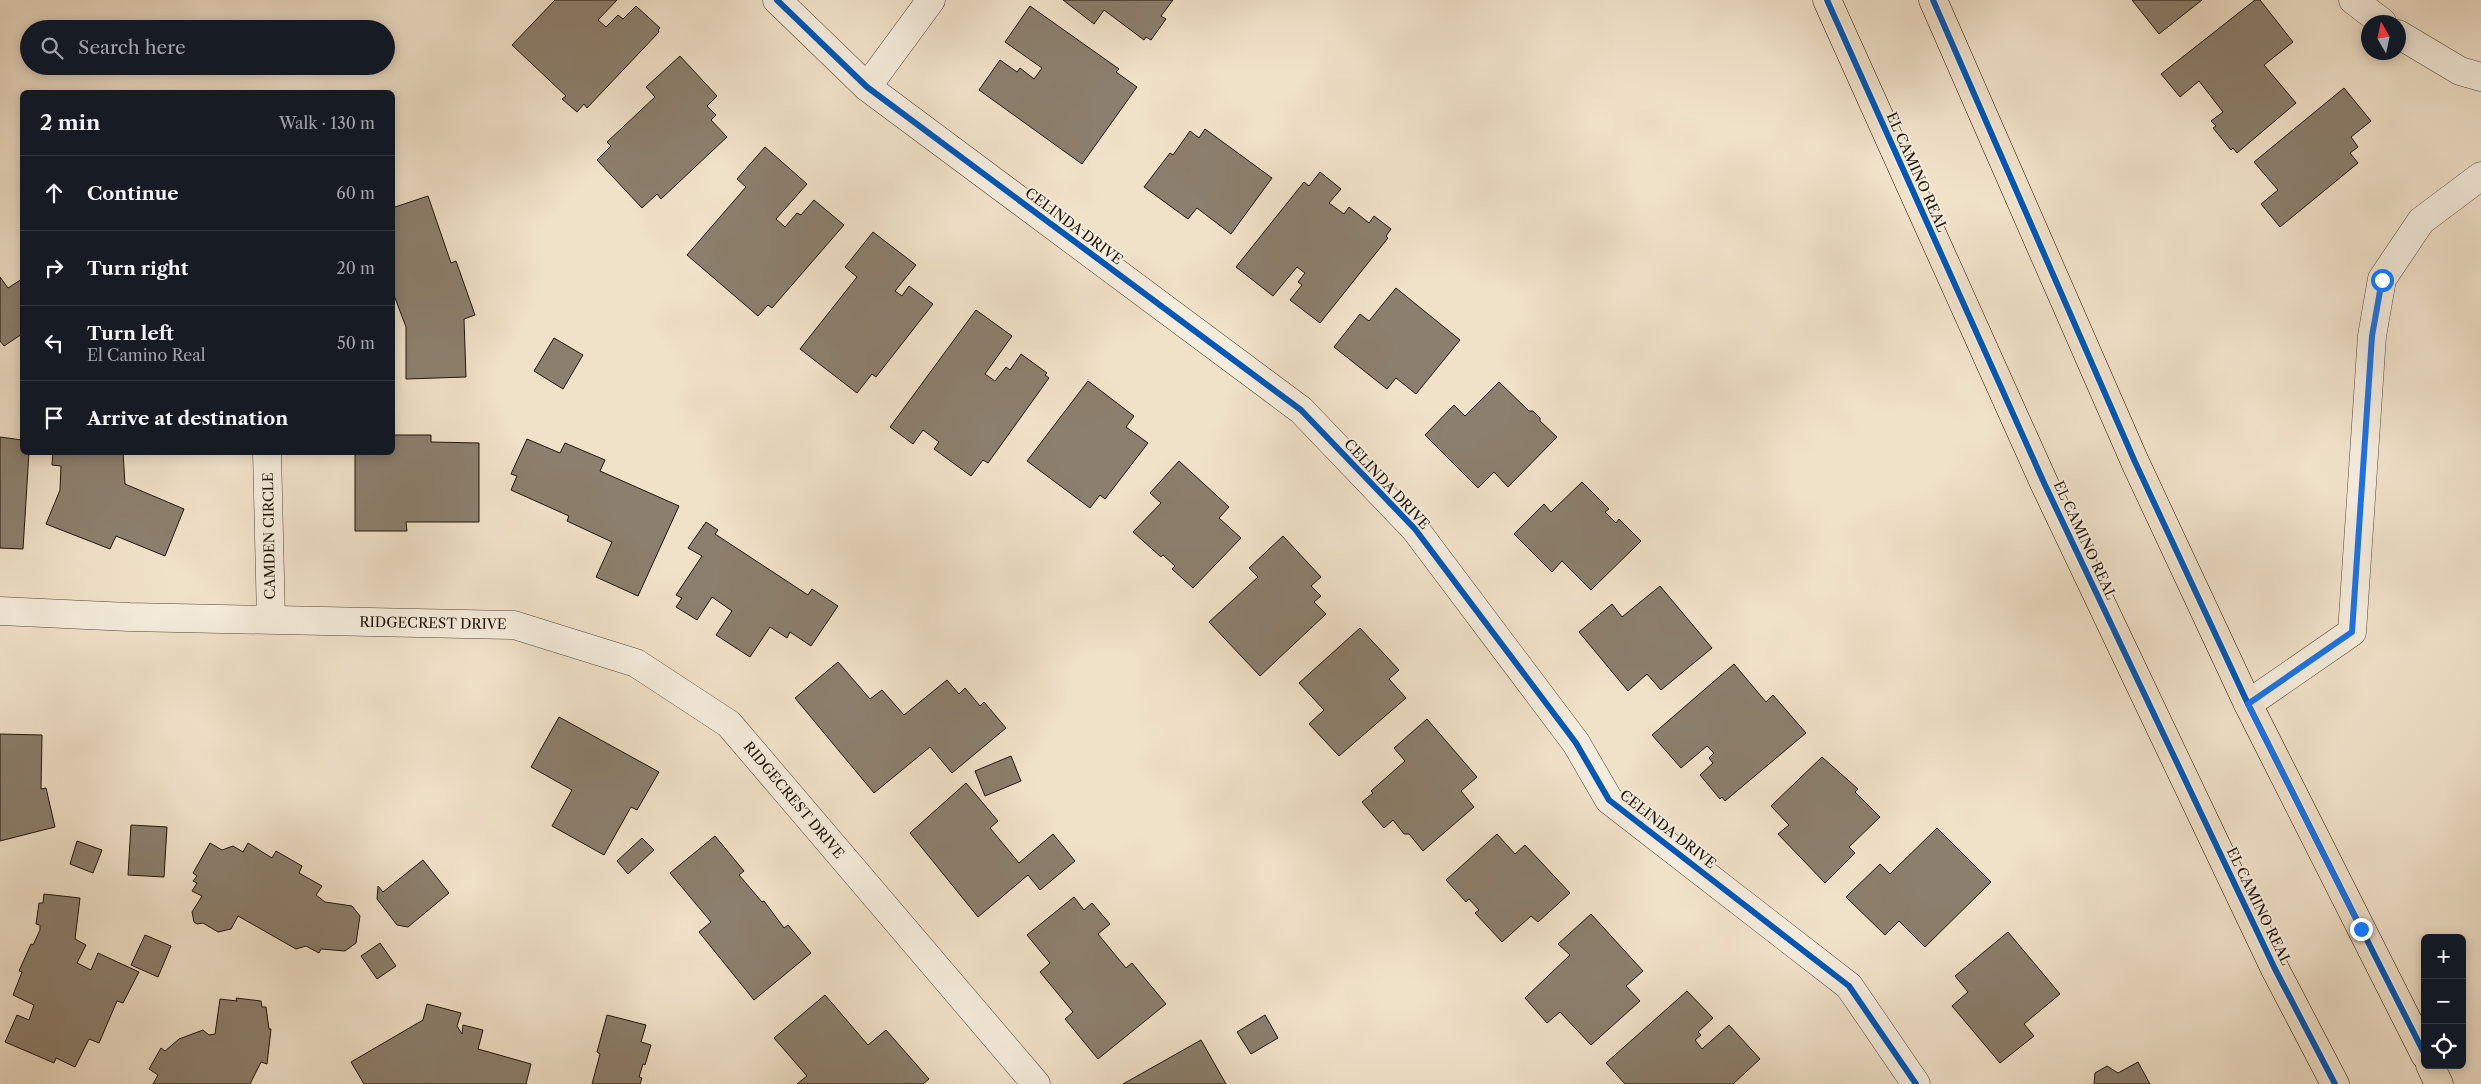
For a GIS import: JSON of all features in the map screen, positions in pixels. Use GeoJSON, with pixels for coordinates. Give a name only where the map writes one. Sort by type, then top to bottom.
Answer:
{"type":"FeatureCollection","features":[{"type":"Feature","properties":{"kind":"main road","name":"EL CAMINO REAL"},"geometry":{"type":"LineString","coordinates":[[1827,0],[2045,485],[2275,969],[2335,1084]]}},
{"type":"Feature","properties":{"kind":"main road"},"geometry":{"type":"LineString","coordinates":[[1933,0],[2135,462],[2248,704],[2421,1047]]}},
{"type":"Feature","properties":{"kind":"main road"},"geometry":{"type":"LineString","coordinates":[[2432,1069],[2439,1084]]}},
{"type":"Feature","properties":{"kind":"street","name":"CELINDA DRIVE"},"geometry":{"type":"LineString","coordinates":[[778,0],[867,87],[1301,410],[1415,530],[1576,744],[1609,800],[1849,986],[1916,1084]]}},
{"type":"Feature","properties":{"kind":"street"},"geometry":{"type":"LineString","coordinates":[[867,87],[931,0]]}},
{"type":"Feature","properties":{"kind":"street"},"geometry":{"type":"LineString","coordinates":[[2353,0],[2373,15]]}},
{"type":"Feature","properties":{"kind":"street"},"geometry":{"type":"LineString","coordinates":[[2406,39],[2460,71],[2481,77]]}},
{"type":"Feature","properties":{"kind":"street"},"geometry":{"type":"LineString","coordinates":[[2248,704],[2352,632],[2372,336],[2382,280],[2421,221],[2481,176]]}},
{"type":"Feature","properties":{"kind":"street","name":"CAMDEN CIRCLE"},"geometry":{"type":"LineString","coordinates":[[267,455],[271,619]]}},
{"type":"Feature","properties":{"kind":"street","name":"RIDGECREST DRIVE"},"geometry":{"type":"LineString","coordinates":[[0,611],[514,625],[636,663],[729,724],[1036,1084]]}},
{"type":"Feature","properties":{"kind":"building"},"geometry":{"type":"Polygon","coordinates":[[[555,0],[617,0],[598,20],[606,27],[618,15],[623,19],[636,6],[660,28],[659,32],[587,108],[584,104],[577,112],[562,99],[566,96],[512,45],[555,0]]]}},
{"type":"Feature","properties":{"kind":"building"},"geometry":{"type":"Polygon","coordinates":[[[1063,0],[1173,0],[1161,16],[1166,19],[1151,40],[1146,37],[1144,40],[1104,10],[1094,24],[1063,0]]]}},
{"type":"Feature","properties":{"kind":"building"},"geometry":{"type":"Polygon","coordinates":[[[2132,0],[2202,0],[2159,34],[2132,0]]]}},
{"type":"Feature","properties":{"kind":"building"},"geometry":{"type":"Polygon","coordinates":[[[2255,0],[2260,0],[2293,42],[2264,65],[2296,103],[2237,153],[2233,148],[2231,150],[2213,128],[2216,126],[2211,121],[2223,112],[2199,81],[2180,97],[2161,74],[2255,0]]]}},
{"type":"Feature","properties":{"kind":"building"},"geometry":{"type":"Polygon","coordinates":[[[1030,6],[1119,69],[1116,72],[1137,87],[1082,164],[979,90],[1000,60],[1017,72],[1020,68],[1034,79],[1042,68],[1005,42],[1030,6]]]}},
{"type":"Feature","properties":{"kind":"building"},"geometry":{"type":"Polygon","coordinates":[[[680,56],[717,96],[707,106],[716,115],[711,120],[727,137],[661,199],[657,194],[642,208],[597,160],[611,146],[607,142],[655,97],[646,87],[680,56]]]}},
{"type":"Feature","properties":{"kind":"building"},"geometry":{"type":"Polygon","coordinates":[[[2344,88],[2371,121],[2351,137],[2358,147],[2350,153],[2358,163],[2280,227],[2261,204],[2278,190],[2254,162],[2344,88]]]}},
{"type":"Feature","properties":{"kind":"building"},"geometry":{"type":"Polygon","coordinates":[[[1205,129],[1272,178],[1231,234],[1197,208],[1188,219],[1144,187],[1170,153],[1173,155],[1190,131],[1199,138],[1205,129]]]}},
{"type":"Feature","properties":{"kind":"building"},"geometry":{"type":"Polygon","coordinates":[[[765,147],[807,184],[776,219],[785,227],[797,213],[801,215],[814,200],[844,225],[772,308],[768,305],[758,316],[687,255],[746,187],[737,179],[765,147]]]}},
{"type":"Feature","properties":{"kind":"building"},"geometry":{"type":"Polygon","coordinates":[[[1320,172],[1341,189],[1329,203],[1344,214],[1349,207],[1369,223],[1374,216],[1391,229],[1386,236],[1388,238],[1320,323],[1290,300],[1302,285],[1298,282],[1305,273],[1297,267],[1273,296],[1236,267],[1304,182],[1309,186],[1320,172]]]}},
{"type":"Feature","properties":{"kind":"building"},"geometry":{"type":"Polygon","coordinates":[[[428,196],[451,263],[456,261],[475,315],[464,319],[466,377],[406,379],[406,327],[395,298],[395,207],[428,196]]]}},
{"type":"Feature","properties":{"kind":"building"},"geometry":{"type":"Polygon","coordinates":[[[873,232],[916,265],[895,291],[902,296],[909,286],[933,304],[876,377],[872,374],[857,393],[800,349],[857,277],[845,267],[873,232]]]}},
{"type":"Feature","properties":{"kind":"building"},"geometry":{"type":"Polygon","coordinates":[[[0,277],[8,288],[20,280],[20,335],[4,346],[0,341],[0,277]]]}},
{"type":"Feature","properties":{"kind":"building"},"geometry":{"type":"Polygon","coordinates":[[[1396,288],[1460,340],[1416,394],[1396,378],[1387,389],[1334,347],[1360,314],[1369,321],[1396,288]]]}},
{"type":"Feature","properties":{"kind":"building"},"geometry":{"type":"Polygon","coordinates":[[[976,310],[1012,336],[985,374],[995,381],[1006,367],[1010,370],[1021,354],[1047,373],[1045,375],[1049,378],[988,463],[983,460],[971,476],[934,449],[939,442],[923,430],[913,444],[890,427],[976,310]]]}},
{"type":"Feature","properties":{"kind":"building"},"geometry":{"type":"Polygon","coordinates":[[[554,338],[583,355],[563,389],[534,371],[554,338]]]}},
{"type":"Feature","properties":{"kind":"building"},"geometry":{"type":"Polygon","coordinates":[[[1088,381],[1134,416],[1126,427],[1148,443],[1105,499],[1100,495],[1090,508],[1027,461],[1088,381]]]}},
{"type":"Feature","properties":{"kind":"building"},"geometry":{"type":"Polygon","coordinates":[[[1499,382],[1529,411],[1533,411],[1540,418],[1540,421],[1557,437],[1508,487],[1494,472],[1478,488],[1425,435],[1454,405],[1465,416],[1499,382]]]}},
{"type":"Feature","properties":{"kind":"building"},"geometry":{"type":"Polygon","coordinates":[[[395,435],[431,435],[431,442],[479,443],[479,522],[406,522],[407,531],[355,531],[355,455],[395,455],[395,435]]]}},
{"type":"Feature","properties":{"kind":"building"},"geometry":{"type":"Polygon","coordinates":[[[0,437],[20,440],[20,455],[29,455],[23,549],[0,548],[0,437]]]}},
{"type":"Feature","properties":{"kind":"building"},"geometry":{"type":"Polygon","coordinates":[[[527,439],[560,453],[565,443],[605,460],[600,471],[679,506],[638,596],[596,577],[612,542],[567,521],[569,516],[511,490],[517,476],[511,474],[527,439]]]}},
{"type":"Feature","properties":{"kind":"building"},"geometry":{"type":"Polygon","coordinates":[[[53,455],[123,455],[125,484],[184,509],[165,556],[116,536],[110,549],[46,524],[60,490],[61,466],[52,465],[53,455]]]}},
{"type":"Feature","properties":{"kind":"building"},"geometry":{"type":"Polygon","coordinates":[[[1179,461],[1229,507],[1219,518],[1241,538],[1193,588],[1172,569],[1175,566],[1163,555],[1161,557],[1133,532],[1161,503],[1150,493],[1179,461]]]}},
{"type":"Feature","properties":{"kind":"building"},"geometry":{"type":"Polygon","coordinates":[[[1582,482],[1609,509],[1605,512],[1616,523],[1619,519],[1641,541],[1591,590],[1562,561],[1552,572],[1514,534],[1544,504],[1551,512],[1582,482]]]}},
{"type":"Feature","properties":{"kind":"building"},"geometry":{"type":"Polygon","coordinates":[[[706,522],[718,530],[715,534],[808,595],[812,589],[838,606],[811,646],[790,632],[787,638],[770,627],[750,657],[716,635],[732,611],[712,597],[697,620],[676,607],[682,598],[676,595],[702,556],[688,548],[706,522]]]}},
{"type":"Feature","properties":{"kind":"building"},"geometry":{"type":"Polygon","coordinates":[[[1283,536],[1321,577],[1311,586],[1321,596],[1314,602],[1326,614],[1260,676],[1209,622],[1258,577],[1249,568],[1283,536]]]}},
{"type":"Feature","properties":{"kind":"building"},"geometry":{"type":"Polygon","coordinates":[[[1660,586],[1712,648],[1661,690],[1647,674],[1628,691],[1579,632],[1612,604],[1622,617],[1660,586]]]}},
{"type":"Feature","properties":{"kind":"building"},"geometry":{"type":"Polygon","coordinates":[[[1360,628],[1399,670],[1389,679],[1406,698],[1339,756],[1309,724],[1324,710],[1299,683],[1360,628]]]}},
{"type":"Feature","properties":{"kind":"building"},"geometry":{"type":"Polygon","coordinates":[[[838,662],[870,699],[882,690],[904,715],[947,680],[959,694],[965,688],[980,706],[984,702],[1006,728],[952,773],[930,747],[874,793],[795,698],[838,662]]]}},
{"type":"Feature","properties":{"kind":"building"},"geometry":{"type":"Polygon","coordinates":[[[1734,664],[1766,702],[1773,695],[1806,733],[1725,801],[1722,797],[1720,799],[1700,775],[1713,763],[1709,758],[1714,753],[1707,746],[1681,768],[1652,735],[1734,664]]]}},
{"type":"Feature","properties":{"kind":"building"},"geometry":{"type":"Polygon","coordinates":[[[559,717],[659,772],[637,810],[631,807],[604,855],[552,826],[572,790],[531,767],[559,717]]]}},
{"type":"Feature","properties":{"kind":"building"},"geometry":{"type":"Polygon","coordinates":[[[1427,719],[1477,777],[1461,791],[1474,807],[1423,851],[1409,834],[1404,834],[1393,820],[1384,828],[1362,802],[1373,793],[1371,791],[1405,761],[1394,748],[1427,719]]]}},
{"type":"Feature","properties":{"kind":"building"},"geometry":{"type":"Polygon","coordinates":[[[0,734],[42,735],[41,789],[46,788],[55,827],[0,841],[0,734]]]}},
{"type":"Feature","properties":{"kind":"building"},"geometry":{"type":"Polygon","coordinates":[[[1011,756],[1021,781],[985,796],[975,771],[1011,756]]]}},
{"type":"Feature","properties":{"kind":"building"},"geometry":{"type":"Polygon","coordinates":[[[1822,757],[1858,789],[1855,792],[1880,817],[1849,847],[1855,853],[1825,883],[1778,834],[1789,825],[1771,806],[1822,757]]]}},
{"type":"Feature","properties":{"kind":"building"},"geometry":{"type":"Polygon","coordinates":[[[966,783],[998,821],[990,828],[1019,863],[1053,834],[1075,861],[1040,890],[1028,875],[978,917],[910,833],[966,783]]]}},
{"type":"Feature","properties":{"kind":"building"},"geometry":{"type":"Polygon","coordinates":[[[131,825],[167,827],[164,877],[128,875],[131,825]]]}},
{"type":"Feature","properties":{"kind":"building"},"geometry":{"type":"Polygon","coordinates":[[[1937,828],[1991,882],[1925,947],[1899,921],[1885,935],[1846,897],[1880,864],[1890,874],[1937,828]]]}},
{"type":"Feature","properties":{"kind":"building"},"geometry":{"type":"Polygon","coordinates":[[[1497,834],[1515,854],[1525,845],[1570,893],[1538,922],[1531,916],[1502,942],[1475,913],[1479,910],[1469,899],[1466,902],[1446,880],[1497,834]]]}},
{"type":"Feature","properties":{"kind":"building"},"geometry":{"type":"Polygon","coordinates":[[[715,836],[744,871],[739,875],[762,902],[764,901],[784,928],[788,925],[811,953],[754,1000],[699,932],[711,922],[670,873],[715,836]]]}},
{"type":"Feature","properties":{"kind":"building"},"geometry":{"type":"Polygon","coordinates":[[[642,838],[654,850],[628,874],[617,861],[642,838]]]}},
{"type":"Feature","properties":{"kind":"building"},"geometry":{"type":"Polygon","coordinates":[[[77,841],[102,850],[93,873],[70,864],[77,841]]]}},
{"type":"Feature","properties":{"kind":"building"},"geometry":{"type":"Polygon","coordinates":[[[210,843],[222,850],[233,846],[243,852],[248,843],[272,858],[276,851],[302,866],[299,873],[322,886],[316,895],[325,902],[352,906],[360,916],[356,943],[345,951],[321,949],[319,953],[306,946],[296,949],[238,916],[231,929],[218,932],[203,923],[197,924],[194,922],[192,912],[202,896],[192,891],[197,883],[193,881],[197,876],[193,873],[210,843]]]}},
{"type":"Feature","properties":{"kind":"building"},"geometry":{"type":"Polygon","coordinates":[[[423,860],[449,893],[408,927],[397,925],[377,899],[378,886],[383,892],[423,860]]]}},
{"type":"Feature","properties":{"kind":"building"},"geometry":{"type":"Polygon","coordinates":[[[44,894],[80,898],[75,939],[86,945],[77,963],[91,970],[98,953],[139,972],[123,1003],[117,1001],[99,1043],[89,1039],[75,1067],[56,1058],[54,1063],[5,1042],[17,1015],[29,1020],[34,1005],[13,995],[22,972],[19,971],[31,944],[33,945],[40,930],[40,925],[36,924],[39,903],[43,903],[44,894]]]}},
{"type":"Feature","properties":{"kind":"building"},"geometry":{"type":"Polygon","coordinates":[[[1074,897],[1084,910],[1092,903],[1110,924],[1098,934],[1126,968],[1132,963],[1166,1004],[1098,1059],[1065,1019],[1073,1012],[1040,972],[1050,963],[1027,935],[1074,897]]]}},
{"type":"Feature","properties":{"kind":"building"},"geometry":{"type":"Polygon","coordinates":[[[1591,914],[1643,971],[1626,986],[1640,1001],[1591,1045],[1560,1012],[1547,1023],[1525,998],[1570,955],[1558,944],[1591,914]]]}},
{"type":"Feature","properties":{"kind":"building"},"geometry":{"type":"Polygon","coordinates":[[[2008,932],[2060,994],[2024,1024],[2034,1036],[2000,1063],[1952,1006],[1968,992],[1955,976],[2008,932]]]}},
{"type":"Feature","properties":{"kind":"building"},"geometry":{"type":"Polygon","coordinates":[[[145,935],[171,946],[158,977],[131,965],[145,935]]]}},
{"type":"Feature","properties":{"kind":"building"},"geometry":{"type":"Polygon","coordinates":[[[380,943],[396,966],[377,979],[361,956],[380,943]]]}},
{"type":"Feature","properties":{"kind":"building"},"geometry":{"type":"Polygon","coordinates":[[[1687,991],[1713,1018],[1698,1032],[1701,1035],[1695,1040],[1702,1049],[1729,1025],[1760,1059],[1733,1084],[1625,1084],[1606,1063],[1687,991]]]}},
{"type":"Feature","properties":{"kind":"building"},"geometry":{"type":"Polygon","coordinates":[[[825,995],[868,1045],[886,1030],[929,1079],[923,1084],[797,1084],[807,1076],[774,1038],[825,995]]]}},
{"type":"Feature","properties":{"kind":"building"},"geometry":{"type":"Polygon","coordinates":[[[236,998],[261,1001],[262,1007],[266,1007],[269,1029],[271,1029],[267,1064],[261,1062],[250,1084],[153,1084],[158,1075],[149,1069],[161,1048],[165,1051],[179,1039],[203,1030],[209,1035],[215,1034],[220,999],[237,1001],[236,998]]]}},
{"type":"Feature","properties":{"kind":"building"},"geometry":{"type":"Polygon","coordinates":[[[427,1004],[461,1013],[457,1026],[462,1034],[463,1025],[483,1030],[478,1049],[531,1064],[526,1084],[364,1084],[351,1062],[423,1020],[427,1004]]]}},
{"type":"Feature","properties":{"kind":"building"},"geometry":{"type":"Polygon","coordinates":[[[607,1015],[646,1025],[641,1042],[651,1045],[639,1077],[642,1078],[640,1084],[592,1084],[600,1054],[597,1052],[607,1015]]]}},
{"type":"Feature","properties":{"kind":"building"},"geometry":{"type":"Polygon","coordinates":[[[1265,1015],[1278,1038],[1251,1054],[1237,1032],[1265,1015]]]}},
{"type":"Feature","properties":{"kind":"building"},"geometry":{"type":"Polygon","coordinates":[[[1201,1040],[1226,1084],[1123,1084],[1201,1040]]]}},
{"type":"Feature","properties":{"kind":"building"},"geometry":{"type":"Polygon","coordinates":[[[2138,1062],[2150,1084],[2094,1084],[2095,1073],[2107,1066],[2118,1073],[2138,1062]]]}},
{"type":"Feature","properties":{"kind":"cycle path"},"geometry":{"type":"LineString","coordinates":[[777,0],[867,87],[1301,410],[1415,529],[1576,743],[1609,800],[1849,986],[1916,1084]]}},
{"type":"Feature","properties":{"kind":"cycle path"},"geometry":{"type":"LineString","coordinates":[[1827,0],[2045,485],[2275,969],[2335,1084]]}},
{"type":"Feature","properties":{"kind":"cycle path"},"geometry":{"type":"LineString","coordinates":[[1933,0],[2135,462],[2248,704],[2421,1047]]}},
{"type":"Feature","properties":{"kind":"route"},"geometry":{"type":"LineString","coordinates":[[2361,929],[2248,704],[2352,632],[2372,336],[2382,280]]}}]}
